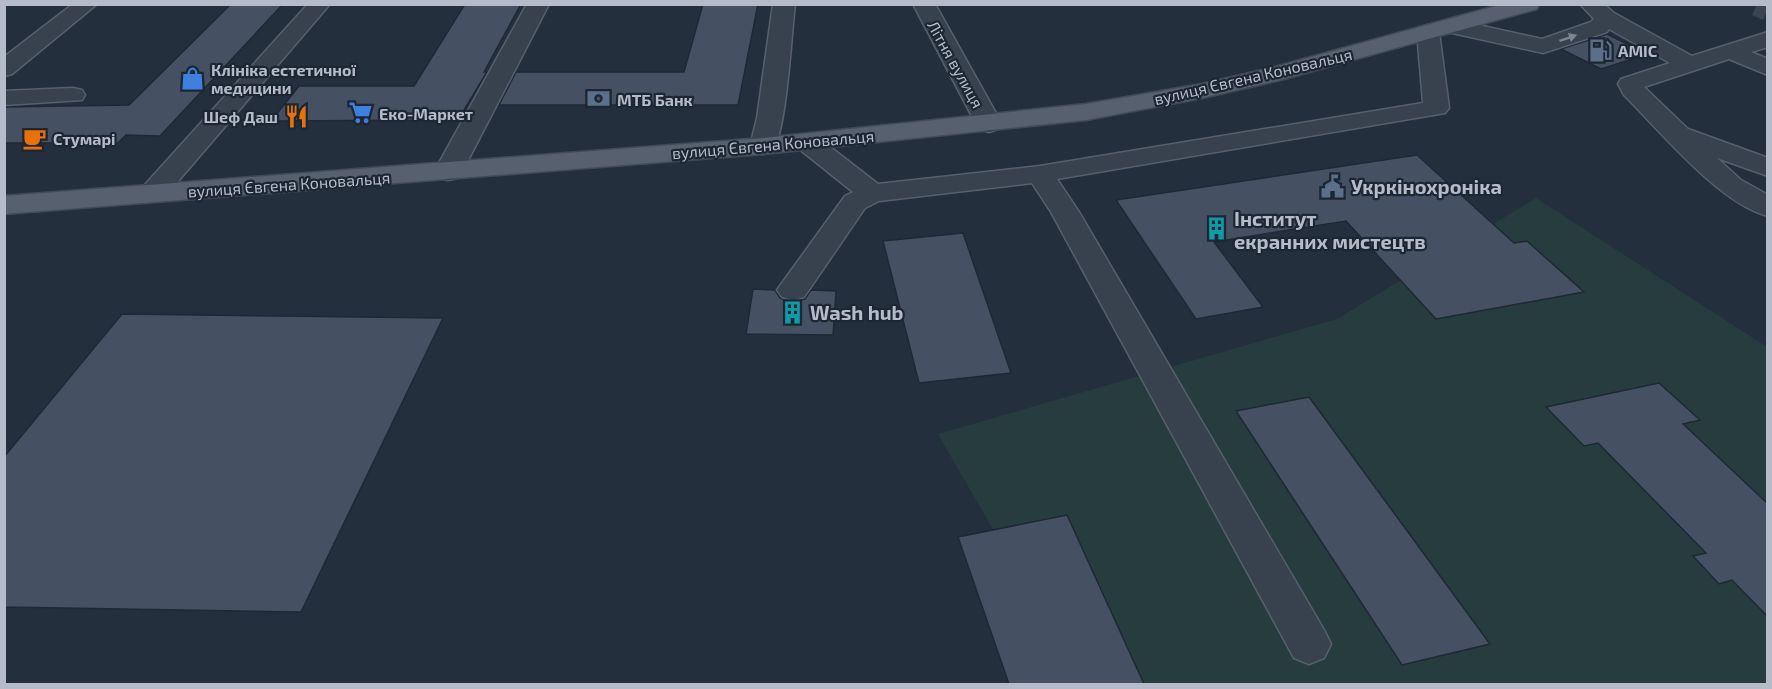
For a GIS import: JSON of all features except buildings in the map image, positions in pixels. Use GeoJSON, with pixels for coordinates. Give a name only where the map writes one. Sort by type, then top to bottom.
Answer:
{"type":"FeatureCollection","features":[{"type":"Feature","properties":{"kind":"main road","name":"вулиця Євгена Коновальця"},"geometry":{"type":"LineString","coordinates":[[4,205],[763,146],[1086,112],[1202,91],[1280,73],[1529,4]]}},
{"type":"Feature","properties":{"kind":"street"},"geometry":{"type":"LineString","coordinates":[[4,69],[87,4]]}},
{"type":"Feature","properties":{"kind":"street"},"geometry":{"type":"LineString","coordinates":[[152,194],[320,4]]}},
{"type":"Feature","properties":{"kind":"street"},"geometry":{"type":"LineString","coordinates":[[448,172],[538,4]]}},
{"type":"Feature","properties":{"kind":"street"},"geometry":{"type":"LineString","coordinates":[[763,146],[770,118],[784,4]]}},
{"type":"Feature","properties":{"kind":"street","name":"Літня вулиця"},"geometry":{"type":"LineString","coordinates":[[924,4],[989,124]]}},
{"type":"Feature","properties":{"kind":"street"},"geometry":{"type":"LineString","coordinates":[[793,290],[855,202],[872,193],[1040,174],[1436,108],[1440,29],[1543,46],[1599,27],[1598,11]]}},
{"type":"Feature","properties":{"kind":"street"},"geometry":{"type":"LineString","coordinates":[[1598,11],[1687,63]]}},
{"type":"Feature","properties":{"kind":"street"},"geometry":{"type":"LineString","coordinates":[[1767,39],[1687,63],[1630,84],[1672,131],[1731,186],[1767,207]]}},
{"type":"Feature","properties":{"kind":"street"},"geometry":{"type":"LineString","coordinates":[[1729,51],[1767,68]]}},
{"type":"Feature","properties":{"kind":"street"},"geometry":{"type":"LineString","coordinates":[[4,98],[73,95]]}},
{"type":"Feature","properties":{"kind":"street"},"geometry":{"type":"LineString","coordinates":[[1672,131],[1767,168]]}},
{"type":"Feature","properties":{"kind":"street"},"geometry":{"type":"LineString","coordinates":[[807,142],[872,193]]}},
{"type":"Feature","properties":{"kind":"street"},"geometry":{"type":"LineString","coordinates":[[1693,151],[1767,190]]}},
{"type":"Feature","properties":{"kind":"street"},"geometry":{"type":"LineString","coordinates":[[1693,151],[1734,204],[1767,228]]}},
{"type":"Feature","properties":{"kind":"street"},"geometry":{"type":"LineString","coordinates":[[1040,174],[1065,212],[1309,644]]}},
{"type":"Feature","properties":{"kind":"green space"},"geometry":{"type":"Polygon","coordinates":[[[1536,198],[1767,347],[1767,684],[1082,684],[938,434],[1337,319],[1536,198]]]}},
{"type":"Feature","properties":{"kind":"tunnel"},"geometry":{"type":"LineString","coordinates":[[1757,4],[1768,9]]}},
{"type":"Feature","properties":{"kind":"place","name":"AMIC"},"geometry":{"type":"Point","coordinates":[1600,50]}},
{"type":"Feature","properties":{"kind":"place","name":"Клініка естетичної медицини"},"geometry":{"type":"Point","coordinates":[193,78]}},
{"type":"Feature","properties":{"kind":"place","name":"МТБ Банк"},"geometry":{"type":"Point","coordinates":[599,99]}},
{"type":"Feature","properties":{"kind":"place","name":"Еко-Маркет"},"geometry":{"type":"Point","coordinates":[361,113]}},
{"type":"Feature","properties":{"kind":"place","name":"Шеф Даш"},"geometry":{"type":"Point","coordinates":[296,116]}},
{"type":"Feature","properties":{"kind":"place","name":"Стумарі"},"geometry":{"type":"Point","coordinates":[35,138]}},
{"type":"Feature","properties":{"kind":"place","name":"Укркінохроніка"},"geometry":{"type":"Point","coordinates":[1333,186]}},
{"type":"Feature","properties":{"kind":"place","name":"Інститут екранних мистецтв"},"geometry":{"type":"Point","coordinates":[1216,229]}},
{"type":"Feature","properties":{"kind":"place","name":"Wash hub"},"geometry":{"type":"Point","coordinates":[792,312]}}]}
